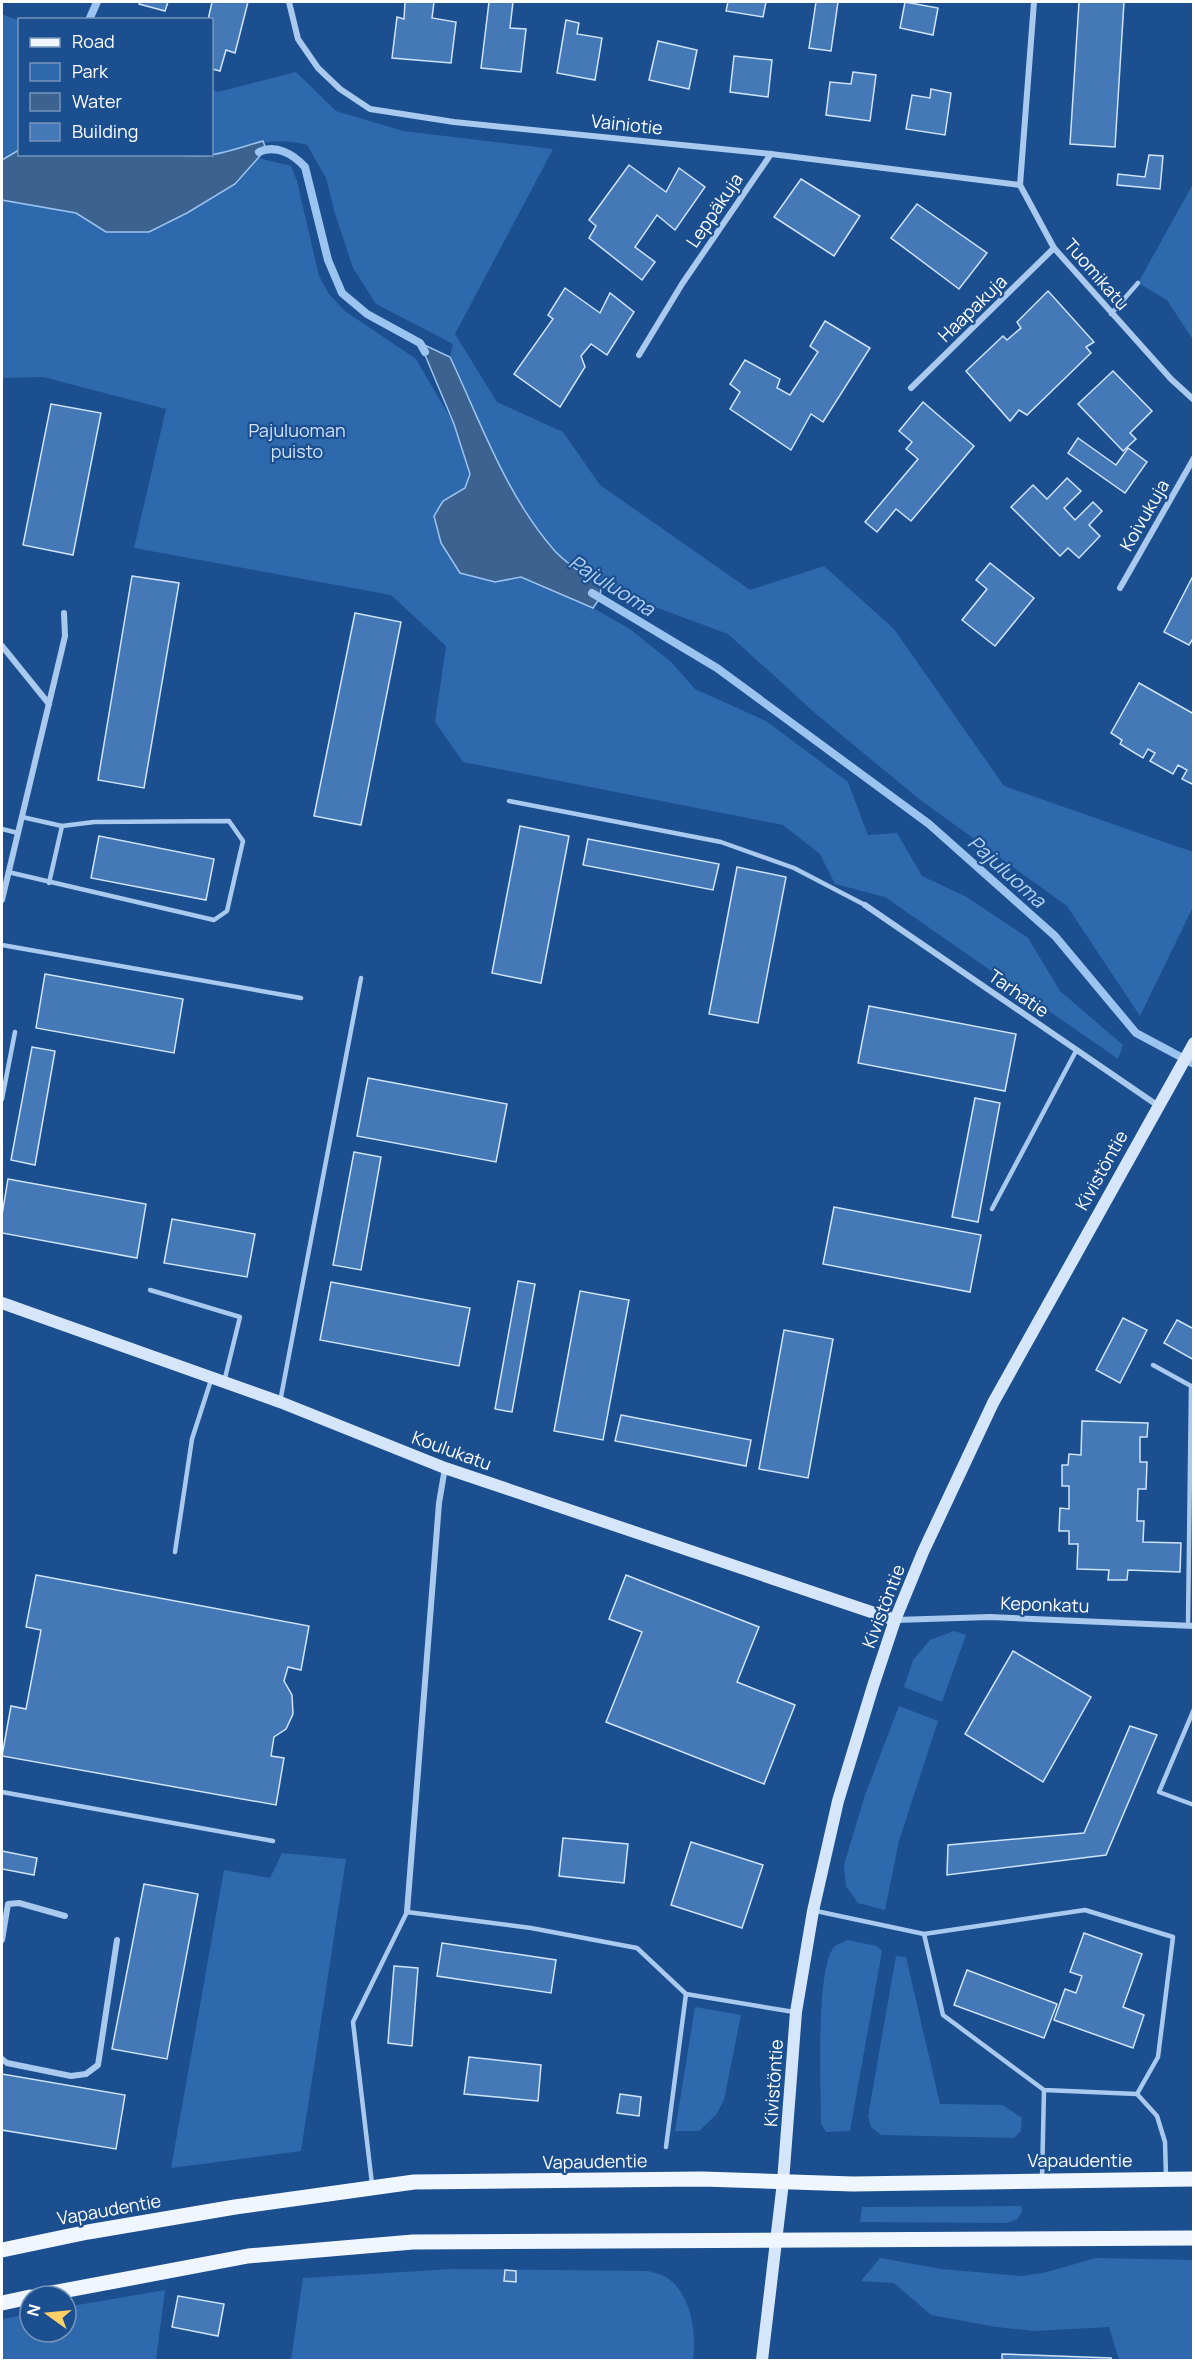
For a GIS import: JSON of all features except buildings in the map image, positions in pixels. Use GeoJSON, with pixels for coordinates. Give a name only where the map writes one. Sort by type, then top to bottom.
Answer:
{"type":"FeatureCollection","features":[{"type":"Feature","properties":{"kind":"main road","name":"Kivistöntie"},"geometry":{"type":"LineString","coordinates":[[762,2361],[783,2182],[796,2012],[813,1911],[838,1801],[895,1620],[923,1552],[993,1403],[1194,1042]]}},
{"type":"Feature","properties":{"kind":"main road","name":"Koulukatu"},"geometry":{"type":"LineString","coordinates":[[2,1303],[280,1402],[445,1468],[895,1620]]}},
{"type":"Feature","properties":{"kind":"main road","name":"Vapaudentie"},"geometry":{"type":"LineString","coordinates":[[2,2250],[88,2232],[224,2209],[414,2182],[702,2179],[863,2184],[1042,2179],[1194,2179]]}},
{"type":"Feature","properties":{"kind":"main road"},"geometry":{"type":"LineString","coordinates":[[78,2288],[248,2256],[401,2243],[1194,2238]]}},
{"type":"Feature","properties":{"kind":"main road"},"geometry":{"type":"LineString","coordinates":[[2,2303],[18,2300]]}},
{"type":"Feature","properties":{"kind":"street","name":"Vainiotie"},"geometry":{"type":"LineString","coordinates":[[289,2],[298,39],[318,68],[340,89],[370,109],[454,122],[771,154],[1020,185]]}},
{"type":"Feature","properties":{"kind":"street"},"geometry":{"type":"LineString","coordinates":[[1020,185],[1034,2]]}},
{"type":"Feature","properties":{"kind":"street","name":"Leppäkuja"},"geometry":{"type":"LineString","coordinates":[[639,355],[682,284],[771,154]]}},
{"type":"Feature","properties":{"kind":"street","name":"Tuomikatu"},"geometry":{"type":"LineString","coordinates":[[1020,185],[1054,248],[1111,314],[1171,379],[1194,400]]}},
{"type":"Feature","properties":{"kind":"street","name":"Haapakuja"},"geometry":{"type":"LineString","coordinates":[[911,388],[1054,248]]}},
{"type":"Feature","properties":{"kind":"street","name":"Koivukuja"},"geometry":{"type":"LineString","coordinates":[[1120,588],[1194,458]]}},
{"type":"Feature","properties":{"kind":"street"},"geometry":{"type":"LineString","coordinates":[[2,900],[65,636],[64,613]]}},
{"type":"Feature","properties":{"kind":"street"},"geometry":{"type":"LineString","coordinates":[[2,646],[49,704]]}},
{"type":"Feature","properties":{"kind":"street","name":"Tarhatie"},"geometry":{"type":"LineString","coordinates":[[865,905],[1157,1106]]}},
{"type":"Feature","properties":{"kind":"street"},"geometry":{"type":"LineString","coordinates":[[407,1912],[439,1503],[445,1468]]}},
{"type":"Feature","properties":{"kind":"street","name":"Keponkatu"},"geometry":{"type":"LineString","coordinates":[[895,1620],[990,1617],[1191,1625]]}},
{"type":"Feature","properties":{"kind":"street"},"geometry":{"type":"LineString","coordinates":[[2,1940],[8,1904],[19,1903],[65,1916]]}},
{"type":"Feature","properties":{"kind":"street"},"geometry":{"type":"LineString","coordinates":[[2,2060],[7,2064],[71,2076],[86,2074],[98,2065],[117,1940]]}},
{"type":"Feature","properties":{"kind":"lane"},"geometry":{"type":"LineString","coordinates":[[1111,314],[1138,283]]}},
{"type":"Feature","properties":{"kind":"lane"},"geometry":{"type":"LineString","coordinates":[[509,801],[721,842],[794,868],[865,905]]}},
{"type":"Feature","properties":{"kind":"lane"},"geometry":{"type":"LineString","coordinates":[[8,872],[214,920],[227,911],[243,841],[229,822],[94,822],[62,826],[22,817]]}},
{"type":"Feature","properties":{"kind":"lane"},"geometry":{"type":"LineString","coordinates":[[49,883],[62,826]]}},
{"type":"Feature","properties":{"kind":"lane"},"geometry":{"type":"LineString","coordinates":[[2,830],[18,833]]}},
{"type":"Feature","properties":{"kind":"lane"},"geometry":{"type":"LineString","coordinates":[[2,945],[301,998]]}},
{"type":"Feature","properties":{"kind":"lane"},"geometry":{"type":"LineString","coordinates":[[280,1402],[360,978]]}},
{"type":"Feature","properties":{"kind":"lane"},"geometry":{"type":"LineString","coordinates":[[2,1099],[15,1032]]}},
{"type":"Feature","properties":{"kind":"lane"},"geometry":{"type":"LineString","coordinates":[[992,1209],[1076,1051]]}},
{"type":"Feature","properties":{"kind":"lane"},"geometry":{"type":"LineString","coordinates":[[150,1290],[240,1317],[224,1382]]}},
{"type":"Feature","properties":{"kind":"lane"},"geometry":{"type":"LineString","coordinates":[[1153,1365],[1191,1386],[1191,1625]]}},
{"type":"Feature","properties":{"kind":"lane"},"geometry":{"type":"LineString","coordinates":[[175,1552],[192,1440],[212,1378]]}},
{"type":"Feature","properties":{"kind":"lane"},"geometry":{"type":"LineString","coordinates":[[1194,1709],[1159,1792],[1194,1806]]}},
{"type":"Feature","properties":{"kind":"lane"},"geometry":{"type":"LineString","coordinates":[[2,1792],[273,1841]]}},
{"type":"Feature","properties":{"kind":"lane"},"geometry":{"type":"LineString","coordinates":[[2,1900],[8,1904]]}},
{"type":"Feature","properties":{"kind":"lane"},"geometry":{"type":"LineString","coordinates":[[813,1911],[924,1934],[1085,1910],[1173,1937],[1158,2057],[1137,2094]]}},
{"type":"Feature","properties":{"kind":"lane"},"geometry":{"type":"LineString","coordinates":[[373,2188],[353,2022],[407,1912],[531,1928],[637,1948],[686,1994],[796,2012]]}},
{"type":"Feature","properties":{"kind":"lane"},"geometry":{"type":"LineString","coordinates":[[924,1934],[943,2015],[1044,2090],[1137,2094],[1157,2116],[1165,2142],[1166,2179]]}},
{"type":"Feature","properties":{"kind":"lane"},"geometry":{"type":"LineString","coordinates":[[666,2147],[686,1994]]}},
{"type":"Feature","properties":{"kind":"lane"},"geometry":{"type":"LineString","coordinates":[[1042,2179],[1044,2090]]}},
{"type":"Feature","properties":{"kind":"green space"},"geometry":{"type":"Polygon","coordinates":[[[2,14],[18,20],[18,151],[2,160],[2,14]]]}},
{"type":"Feature","properties":{"kind":"green space"},"geometry":{"type":"Polygon","coordinates":[[[296,72],[336,111],[403,131],[553,149],[455,334],[497,402],[563,432],[600,485],[750,590],[824,566],[894,629],[1004,786],[1193,852],[1193,907],[1140,1016],[1067,906],[919,799],[815,713],[728,634],[601,587],[555,552],[530,519],[501,470],[450,357],[453,344],[376,304],[353,268],[326,178],[307,145],[272,142],[213,155],[213,90],[218,92],[296,72]]]}},
{"type":"Feature","properties":{"kind":"green space","name":"Pajuluoman puisto"},"geometry":{"type":"Polygon","coordinates":[[[258,158],[291,166],[297,181],[319,276],[329,294],[345,311],[416,359],[454,424],[470,474],[465,488],[443,501],[495,582],[521,577],[593,608],[630,629],[671,662],[695,689],[766,721],[848,782],[868,835],[897,833],[922,876],[965,896],[1028,938],[1060,991],[1123,1045],[1118,1059],[885,897],[835,884],[820,854],[783,825],[463,762],[435,722],[446,646],[391,595],[134,548],[166,409],[43,377],[2,378],[2,200],[76,213],[106,232],[149,232],[187,213],[235,184],[258,158]]]}},
{"type":"Feature","properties":{"kind":"green space"},"geometry":{"type":"Polygon","coordinates":[[[1193,184],[1193,340],[1167,300],[1138,283],[1193,184]]]}},
{"type":"Feature","properties":{"kind":"green space"},"geometry":{"type":"Polygon","coordinates":[[[954,1631],[966,1635],[942,1702],[904,1687],[913,1660],[930,1640],[954,1631]]]}},
{"type":"Feature","properties":{"kind":"green space"},"geometry":{"type":"Polygon","coordinates":[[[899,1706],[938,1721],[899,1841],[885,1910],[858,1903],[846,1886],[844,1865],[865,1795],[899,1706]]]}},
{"type":"Feature","properties":{"kind":"green space"},"geometry":{"type":"Polygon","coordinates":[[[282,1853],[346,1859],[301,2151],[171,2168],[224,1870],[270,1878],[282,1853]]]}},
{"type":"Feature","properties":{"kind":"green space"},"geometry":{"type":"Polygon","coordinates":[[[847,1940],[877,1946],[882,1951],[850,2131],[826,2132],[821,2124],[820,2086],[820,2030],[824,1977],[835,1946],[847,1940]]]}},
{"type":"Feature","properties":{"kind":"green space"},"geometry":{"type":"Polygon","coordinates":[[[896,1956],[906,1957],[940,2104],[1003,2105],[1022,2118],[1021,2131],[1014,2138],[881,2135],[871,2127],[868,2116],[896,1956]]]}},
{"type":"Feature","properties":{"kind":"green space"},"geometry":{"type":"Polygon","coordinates":[[[695,2007],[741,2015],[724,2100],[716,2115],[699,2131],[675,2131],[695,2007]]]}},
{"type":"Feature","properties":{"kind":"green space"},"geometry":{"type":"Polygon","coordinates":[[[1021,2206],[1022,2212],[1017,2219],[1007,2223],[860,2222],[862,2207],[1021,2206]]]}},
{"type":"Feature","properties":{"kind":"green space"},"geometry":{"type":"Polygon","coordinates":[[[880,2258],[942,2269],[1020,2276],[1043,2273],[1096,2258],[1193,2260],[1193,2360],[1119,2360],[1109,2327],[1034,2331],[996,2327],[931,2315],[894,2283],[861,2281],[880,2258]]]}},
{"type":"Feature","properties":{"kind":"green space"},"geometry":{"type":"Polygon","coordinates":[[[452,2269],[648,2271],[662,2275],[675,2284],[687,2303],[693,2326],[693,2360],[291,2360],[303,2278],[452,2269]]]}},
{"type":"Feature","properties":{"kind":"green space"},"geometry":{"type":"Polygon","coordinates":[[[165,2290],[156,2360],[2,2360],[2,2319],[18,2316],[18,2344],[78,2344],[78,2305],[165,2290]]]}},
{"type":"Feature","properties":{"kind":"water"},"geometry":{"type":"Polygon","coordinates":[[[263,141],[266,149],[235,184],[187,213],[149,232],[106,232],[76,213],[2,200],[2,160],[18,151],[18,156],[213,156],[263,141]]]}},
{"type":"Feature","properties":{"kind":"water"},"geometry":{"type":"Polygon","coordinates":[[[420,343],[450,357],[508,482],[537,529],[570,565],[601,587],[600,598],[593,608],[521,577],[495,582],[460,573],[441,543],[434,516],[443,501],[465,488],[470,474],[454,424],[420,343]]]}},
{"type":"Feature","properties":{"kind":"waterway"},"geometry":{"type":"LineString","coordinates":[[90,18],[97,2]]}},
{"type":"Feature","properties":{"kind":"waterway","name":"Pajuluoma"},"geometry":{"type":"LineString","coordinates":[[259,152],[278,150],[295,158],[305,167],[328,260],[342,293],[367,314],[420,343],[425,352]]}},
{"type":"Feature","properties":{"kind":"waterway","name":"Pajuluoma"},"geometry":{"type":"LineString","coordinates":[[592,593],[717,668],[929,824],[1055,936],[1136,1033],[1194,1064]]}}]}
